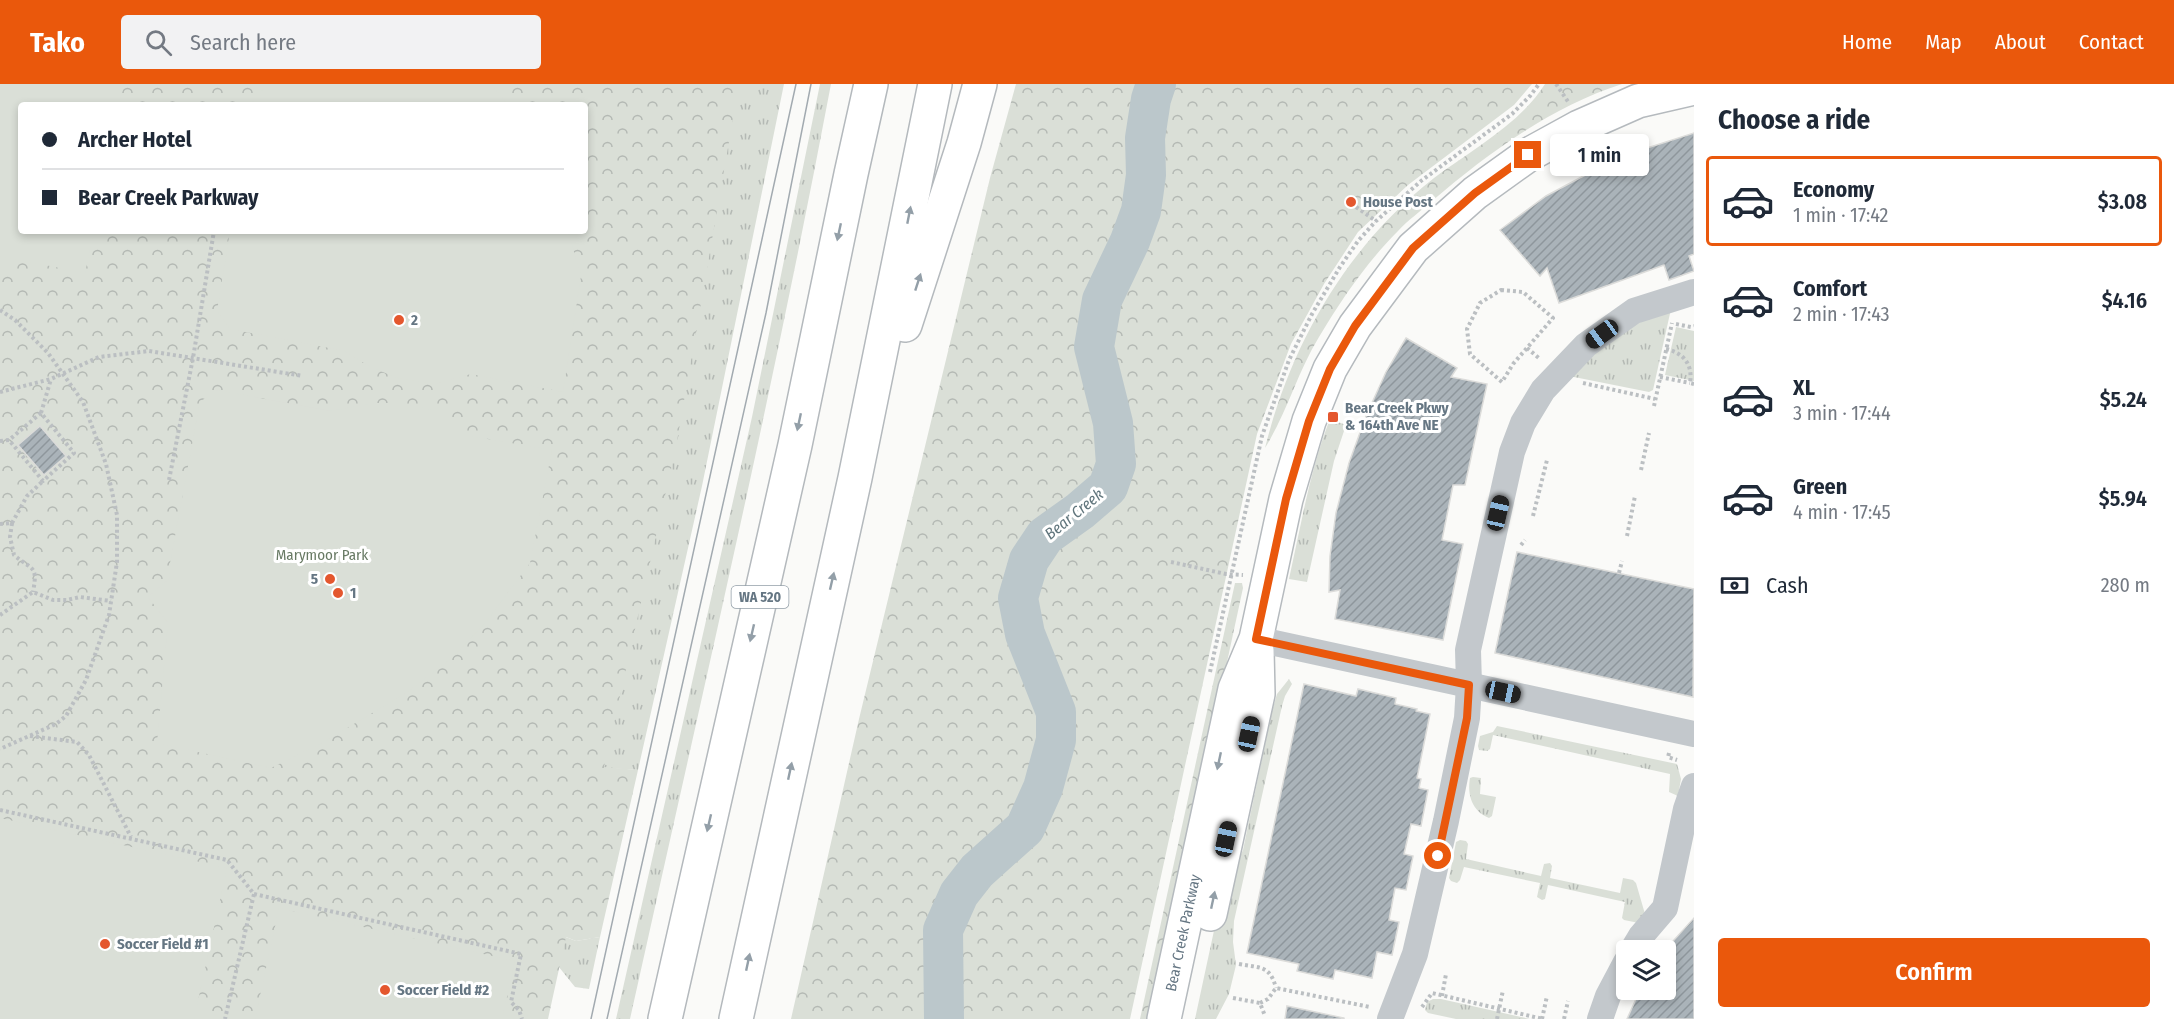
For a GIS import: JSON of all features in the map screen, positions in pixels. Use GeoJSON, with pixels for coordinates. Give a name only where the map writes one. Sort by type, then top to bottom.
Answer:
{"type":"FeatureCollection","features":[{"type":"Feature","properties":{"kind":"main road"},"geometry":{"type":"LineString","coordinates":[[851,174],[862,84]]}},
{"type":"Feature","properties":{"kind":"main road","name":"WA 520"},"geometry":{"type":"LineString","coordinates":[[665,1019],[795,445],[871,84]]}},
{"type":"Feature","properties":{"kind":"main road"},"geometry":{"type":"LineString","coordinates":[[735,1019],[855,478],[935,84]]}},
{"type":"Feature","properties":{"kind":"main road"},"geometry":{"type":"LineString","coordinates":[[855,478],[980,84]]}},
{"type":"Feature","properties":{"kind":"main road","name":"Bear Creek Parkway"},"geometry":{"type":"LineString","coordinates":[[1164,1019],[1235,689],[1256,639],[1286,499],[1309,421],[1330,369],[1355,326],[1413,248],[1475,193],[1528,155],[1579,126],[1638,101],[1694,88]]}},
{"type":"Feature","properties":{"kind":"main road","name":"Bear Creek Parkway"},"geometry":{"type":"LineString","coordinates":[[1188,1019],[1258,694],[1256,639]]}},
{"type":"Feature","properties":{"kind":"street"},"geometry":{"type":"LineString","coordinates":[[1384,1014],[1418,944],[1467,718],[1468,650],[1512,452],[1523,423],[1543,390],[1586,345],[1634,311],[1694,292]]}},
{"type":"Feature","properties":{"kind":"street"},"geometry":{"type":"LineString","coordinates":[[1256,639],[1694,734]]}},
{"type":"Feature","properties":{"kind":"street"},"geometry":{"type":"LineString","coordinates":[[1639,940],[1665,908],[1686,809],[1694,786]]}},
{"type":"Feature","properties":{"kind":"street"},"geometry":{"type":"LineString","coordinates":[[1600,1019],[1616,981]]}},
{"type":"Feature","properties":{"kind":"path"},"geometry":{"type":"LineString","coordinates":[[1556,84],[1569,103]]}},
{"type":"Feature","properties":{"kind":"path"},"geometry":{"type":"LineString","coordinates":[[1356,207],[1376,221]]}},
{"type":"Feature","properties":{"kind":"path"},"geometry":{"type":"LineString","coordinates":[[170,480],[214,234]]}},
{"type":"Feature","properties":{"kind":"path"},"geometry":{"type":"LineString","coordinates":[[1501,290],[1523,292],[1553,318],[1527,348],[1502,382],[1470,354],[1467,329],[1479,303],[1501,290]]}},
{"type":"Feature","properties":{"kind":"path"},"geometry":{"type":"LineString","coordinates":[[0,310],[15,320],[48,353],[83,402],[106,464],[117,515],[117,562],[109,615],[86,680],[66,716],[56,724],[0,749]]}},
{"type":"Feature","properties":{"kind":"path"},"geometry":{"type":"LineString","coordinates":[[1654,406],[1674,315]]}},
{"type":"Feature","properties":{"kind":"path"},"geometry":{"type":"LineString","coordinates":[[1672,323],[1694,326]]}},
{"type":"Feature","properties":{"kind":"path"},"geometry":{"type":"LineString","coordinates":[[1527,348],[1548,366]]}},
{"type":"Feature","properties":{"kind":"path"},"geometry":{"type":"LineString","coordinates":[[1660,377],[1692,384],[1688,362],[1680,354],[1666,349]]}},
{"type":"Feature","properties":{"kind":"path"},"geometry":{"type":"LineString","coordinates":[[0,392],[51,379],[99,357],[149,351],[303,376]]}},
{"type":"Feature","properties":{"kind":"path"},"geometry":{"type":"LineString","coordinates":[[0,441],[9,440],[40,413],[51,379]]}},
{"type":"Feature","properties":{"kind":"path"},"geometry":{"type":"LineString","coordinates":[[1578,382],[1655,399]]}},
{"type":"Feature","properties":{"kind":"path"},"geometry":{"type":"LineString","coordinates":[[0,615],[33,592],[36,577],[33,569],[14,555],[10,537],[12,524],[27,496],[74,453],[40,413]]}},
{"type":"Feature","properties":{"kind":"path"},"geometry":{"type":"LineString","coordinates":[[1641,470],[1649,433]]}},
{"type":"Feature","properties":{"kind":"path"},"geometry":{"type":"LineString","coordinates":[[9,440],[44,481]]}},
{"type":"Feature","properties":{"kind":"path"},"geometry":{"type":"LineString","coordinates":[[1533,516],[1547,460]]}},
{"type":"Feature","properties":{"kind":"path"},"geometry":{"type":"LineString","coordinates":[[1627,536],[1635,496]]}},
{"type":"Feature","properties":{"kind":"path"},"geometry":{"type":"LineString","coordinates":[[0,524],[12,524]]}},
{"type":"Feature","properties":{"kind":"path"},"geometry":{"type":"LineString","coordinates":[[1521,545],[1525,540]]}},
{"type":"Feature","properties":{"kind":"path"},"geometry":{"type":"LineString","coordinates":[[1619,573],[1622,561]]}},
{"type":"Feature","properties":{"kind":"path"},"geometry":{"type":"LineString","coordinates":[[1171,562],[1226,574],[1244,575]]}},
{"type":"Feature","properties":{"kind":"path"},"geometry":{"type":"LineString","coordinates":[[33,592],[53,600],[80,597],[111,601]]}},
{"type":"Feature","properties":{"kind":"path"},"geometry":{"type":"LineString","coordinates":[[29,736],[77,742],[89,755],[131,837]]}},
{"type":"Feature","properties":{"kind":"path"},"geometry":{"type":"LineString","coordinates":[[1668,757],[1677,760]]}},
{"type":"Feature","properties":{"kind":"path"},"geometry":{"type":"LineString","coordinates":[[0,810],[131,837],[227,860],[254,894],[521,954],[511,1002],[519,1010],[522,1019]]}},
{"type":"Feature","properties":{"kind":"path"},"geometry":{"type":"LineString","coordinates":[[225,1019],[254,894]]}},
{"type":"Feature","properties":{"kind":"path"},"geometry":{"type":"LineString","coordinates":[[1233,998],[1260,1003],[1268,999],[1276,988],[1273,975],[1267,970],[1239,964]]}},
{"type":"Feature","properties":{"kind":"path"},"geometry":{"type":"LineString","coordinates":[[1442,996],[1446,974]]}},
{"type":"Feature","properties":{"kind":"path"},"geometry":{"type":"LineString","coordinates":[[1276,988],[1384,1014]]}},
{"type":"Feature","properties":{"kind":"path"},"geometry":{"type":"LineString","coordinates":[[1497,1019],[1503,990]]}},
{"type":"Feature","properties":{"kind":"path"},"geometry":{"type":"LineString","coordinates":[[1420,1009],[1432,993],[1543,1019],[1546,996]]}},
{"type":"Feature","properties":{"kind":"path"},"geometry":{"type":"LineString","coordinates":[[1564,1019],[1568,1001]]}},
{"type":"Feature","properties":{"kind":"path"},"geometry":{"type":"LineString","coordinates":[[1260,1003],[1266,1013],[1265,1016]]}},
{"type":"Feature","properties":{"kind":"green space","name":"Marymoor Park"},"geometry":{"type":"Polygon","coordinates":[[[0,84],[739,84],[676,447],[604,767],[638,770],[600,937],[576,941],[566,937],[548,1019],[0,1019],[0,84]]]}},
{"type":"Feature","properties":{"kind":"green space"},"geometry":{"type":"Polygon","coordinates":[[[0,84],[124,84],[120,102],[18,102],[18,234],[93,234],[85,273],[0,256],[0,84]]]}},
{"type":"Feature","properties":{"kind":"green space"},"geometry":{"type":"Polygon","coordinates":[[[264,84],[491,84],[506,102],[252,102],[260,97],[264,84]]]}},
{"type":"Feature","properties":{"kind":"green space"},"geometry":{"type":"Polygon","coordinates":[[[499,84],[784,84],[702,486],[638,770],[490,761],[458,789],[460,827],[481,838],[496,855],[493,874],[498,919],[545,929],[576,941],[600,937],[589,989],[575,987],[546,951],[485,939],[448,913],[408,902],[364,901],[289,882],[245,842],[216,835],[170,812],[158,798],[168,788],[193,801],[223,782],[283,773],[406,702],[462,658],[534,568],[565,446],[589,273],[577,234],[588,234],[588,102],[514,102],[499,84]]]}},
{"type":"Feature","properties":{"kind":"green space"},"geometry":{"type":"Polygon","coordinates":[[[820,84],[831,84],[734,552],[630,1019],[616,1019],[752,417],[820,84]]]}},
{"type":"Feature","properties":{"kind":"green space"},"geometry":{"type":"Polygon","coordinates":[[[1016,84],[1532,84],[1514,105],[1408,185],[1358,232],[1324,284],[1291,344],[1257,434],[1130,1019],[791,1019],[859,719],[990,178],[1016,84]]]}},
{"type":"Feature","properties":{"kind":"green space"},"geometry":{"type":"Polygon","coordinates":[[[1545,84],[1622,84],[1570,105],[1521,133],[1453,183],[1402,227],[1365,268],[1327,323],[1304,365],[1280,421],[1265,448],[1290,371],[1307,334],[1350,265],[1403,205],[1434,178],[1509,124],[1535,98],[1545,84]]]}},
{"type":"Feature","properties":{"kind":"green space","name":"2"},"geometry":{"type":"Polygon","coordinates":[[[230,234],[569,234],[581,276],[563,392],[471,374],[434,384],[398,378],[370,367],[345,351],[230,329],[217,311],[230,234]]]}},
{"type":"Feature","properties":{"kind":"green space"},"geometry":{"type":"Polygon","coordinates":[[[1671,309],[1653,390],[1649,392],[1569,376],[1601,343],[1671,309]]]}},
{"type":"Feature","properties":{"kind":"green space"},"geometry":{"type":"Polygon","coordinates":[[[1676,327],[1694,331],[1694,381],[1665,375],[1676,327]]]}},
{"type":"Feature","properties":{"kind":"green space","name":"1"},"geometry":{"type":"Polygon","coordinates":[[[216,390],[331,411],[374,403],[402,403],[431,410],[470,436],[552,450],[530,563],[486,622],[452,658],[406,693],[320,744],[271,768],[157,743],[168,623],[148,597],[169,579],[200,402],[216,390]]]}},
{"type":"Feature","properties":{"kind":"green space"},"geometry":{"type":"Polygon","coordinates":[[[1330,419],[1346,425],[1334,461],[1307,582],[1289,579],[1311,478],[1330,419]]]}},
{"type":"Feature","properties":{"kind":"green space"},"geometry":{"type":"Polygon","coordinates":[[[1235,583],[1242,583],[1243,588],[1150,1019],[1140,1019],[1235,583]]]}},
{"type":"Feature","properties":{"kind":"green space"},"geometry":{"type":"Polygon","coordinates":[[[1289,679],[1292,684],[1282,706],[1234,921],[1233,942],[1236,965],[1229,994],[1216,1019],[1195,1019],[1221,898],[1243,850],[1272,711],[1277,694],[1289,679]]]}},
{"type":"Feature","properties":{"kind":"green space"},"geometry":{"type":"Polygon","coordinates":[[[1497,726],[1677,764],[1681,779],[1678,796],[1669,792],[1670,774],[1493,735],[1490,749],[1479,750],[1480,736],[1493,732],[1497,726]]]}},
{"type":"Feature","properties":{"kind":"green space"},"geometry":{"type":"Polygon","coordinates":[[[1470,778],[1481,778],[1480,794],[1496,797],[1492,816],[1489,818],[1478,811],[1472,802],[1469,784],[1470,778]]]}},
{"type":"Feature","properties":{"kind":"green space","name":"Soccer Field #1"},"geometry":{"type":"Polygon","coordinates":[[[0,818],[227,868],[194,1019],[0,1019],[0,818]]]}},
{"type":"Feature","properties":{"kind":"green space"},"geometry":{"type":"Polygon","coordinates":[[[1460,840],[1468,844],[1466,859],[1541,876],[1544,864],[1550,863],[1552,866],[1550,878],[1620,893],[1623,878],[1633,880],[1636,883],[1645,914],[1639,923],[1624,920],[1622,918],[1625,902],[1548,885],[1545,899],[1542,900],[1537,897],[1540,883],[1464,867],[1460,880],[1457,883],[1451,881],[1449,878],[1456,842],[1460,840]]]}},
{"type":"Feature","properties":{"kind":"green space","name":"Soccer Field #2"},"geometry":{"type":"Polygon","coordinates":[[[279,908],[515,961],[502,1019],[255,1019],[279,908]]]}},
{"type":"Feature","properties":{"kind":"green space"},"geometry":{"type":"Polygon","coordinates":[[[1433,999],[1530,1019],[1456,1019],[1428,1013],[1425,1010],[1427,1002],[1433,999]]]}},
{"type":"Feature","properties":{"kind":"building"},"geometry":{"type":"Polygon","coordinates":[[[1694,133],[1694,254],[1689,256],[1694,271],[1669,280],[1664,265],[1559,303],[1547,268],[1540,276],[1500,230],[1546,196],[1619,157],[1694,133]]]}},
{"type":"Feature","properties":{"kind":"building"},"geometry":{"type":"Polygon","coordinates":[[[1406,338],[1457,368],[1451,377],[1487,384],[1465,485],[1453,485],[1442,540],[1463,544],[1443,640],[1335,619],[1340,590],[1329,592],[1330,556],[1336,513],[1349,463],[1366,416],[1386,372],[1406,338]]]}},
{"type":"Feature","properties":{"kind":"building"},"geometry":{"type":"Polygon","coordinates":[[[40,426],[66,456],[44,475],[18,445],[40,426]]]}},
{"type":"Feature","properties":{"kind":"building"},"geometry":{"type":"Polygon","coordinates":[[[1517,552],[1694,589],[1693,697],[1495,653],[1517,552]]]}},
{"type":"Feature","properties":{"kind":"building"},"geometry":{"type":"Polygon","coordinates":[[[1304,684],[1356,696],[1358,689],[1396,698],[1395,704],[1430,714],[1417,778],[1421,779],[1419,788],[1428,790],[1421,826],[1411,824],[1404,854],[1413,856],[1406,890],[1395,888],[1389,920],[1399,922],[1392,955],[1377,952],[1372,978],[1335,970],[1333,979],[1297,971],[1299,964],[1247,953],[1304,684]]]}},
{"type":"Feature","properties":{"kind":"building"},"geometry":{"type":"Polygon","coordinates":[[[1694,918],[1694,1019],[1627,1019],[1636,1000],[1676,1000],[1676,940],[1674,940],[1694,918]]]}},
{"type":"Feature","properties":{"kind":"building"},"geometry":{"type":"Polygon","coordinates":[[[1287,1006],[1344,1018],[1344,1019],[1285,1019],[1287,1006]]]}},
{"type":"Feature","properties":{"kind":"waterway","name":"Bear Creek"},"geometry":{"type":"LineString","coordinates":[[944,1019],[943,930],[959,894],[977,871],[1025,828],[1043,788],[1056,740],[1056,712],[1025,634],[1018,598],[1029,560],[1045,536],[1108,487],[1116,464],[1113,423],[1094,347],[1102,300],[1130,241],[1141,211],[1146,175],[1145,138],[1151,99],[1156,84]]}},
{"type":"Feature","properties":{"kind":"tram line"},"geometry":{"type":"LineString","coordinates":[[591,1019],[796,84]]}},
{"type":"Feature","properties":{"kind":"tram line"},"geometry":{"type":"LineString","coordinates":[[607,1019],[766,313],[811,84]]}},
{"type":"Feature","properties":{"kind":"place","name":"House Post"},"geometry":{"type":"Point","coordinates":[1351,202]}},
{"type":"Feature","properties":{"kind":"place","name":"2"},"geometry":{"type":"Point","coordinates":[399,320]}},
{"type":"Feature","properties":{"kind":"place","name":"Bear Creek Pkwy & 164th Ave NE"},"geometry":{"type":"Point","coordinates":[1333,417]}},
{"type":"Feature","properties":{"kind":"place","name":"5"},"geometry":{"type":"Point","coordinates":[330,579]}},
{"type":"Feature","properties":{"kind":"place","name":"1"},"geometry":{"type":"Point","coordinates":[338,593]}},
{"type":"Feature","properties":{"kind":"place","name":"Soccer Field #1"},"geometry":{"type":"Point","coordinates":[105,944]}},
{"type":"Feature","properties":{"kind":"place","name":"Soccer Field #2"},"geometry":{"type":"Point","coordinates":[385,990]}},
{"type":"Feature","properties":{"kind":"route"},"geometry":{"type":"LineString","coordinates":[[1438,856],[1467,718],[1469,685],[1256,639],[1286,499],[1309,421],[1330,369],[1355,326],[1413,248],[1475,193],[1528,155]]}}]}
